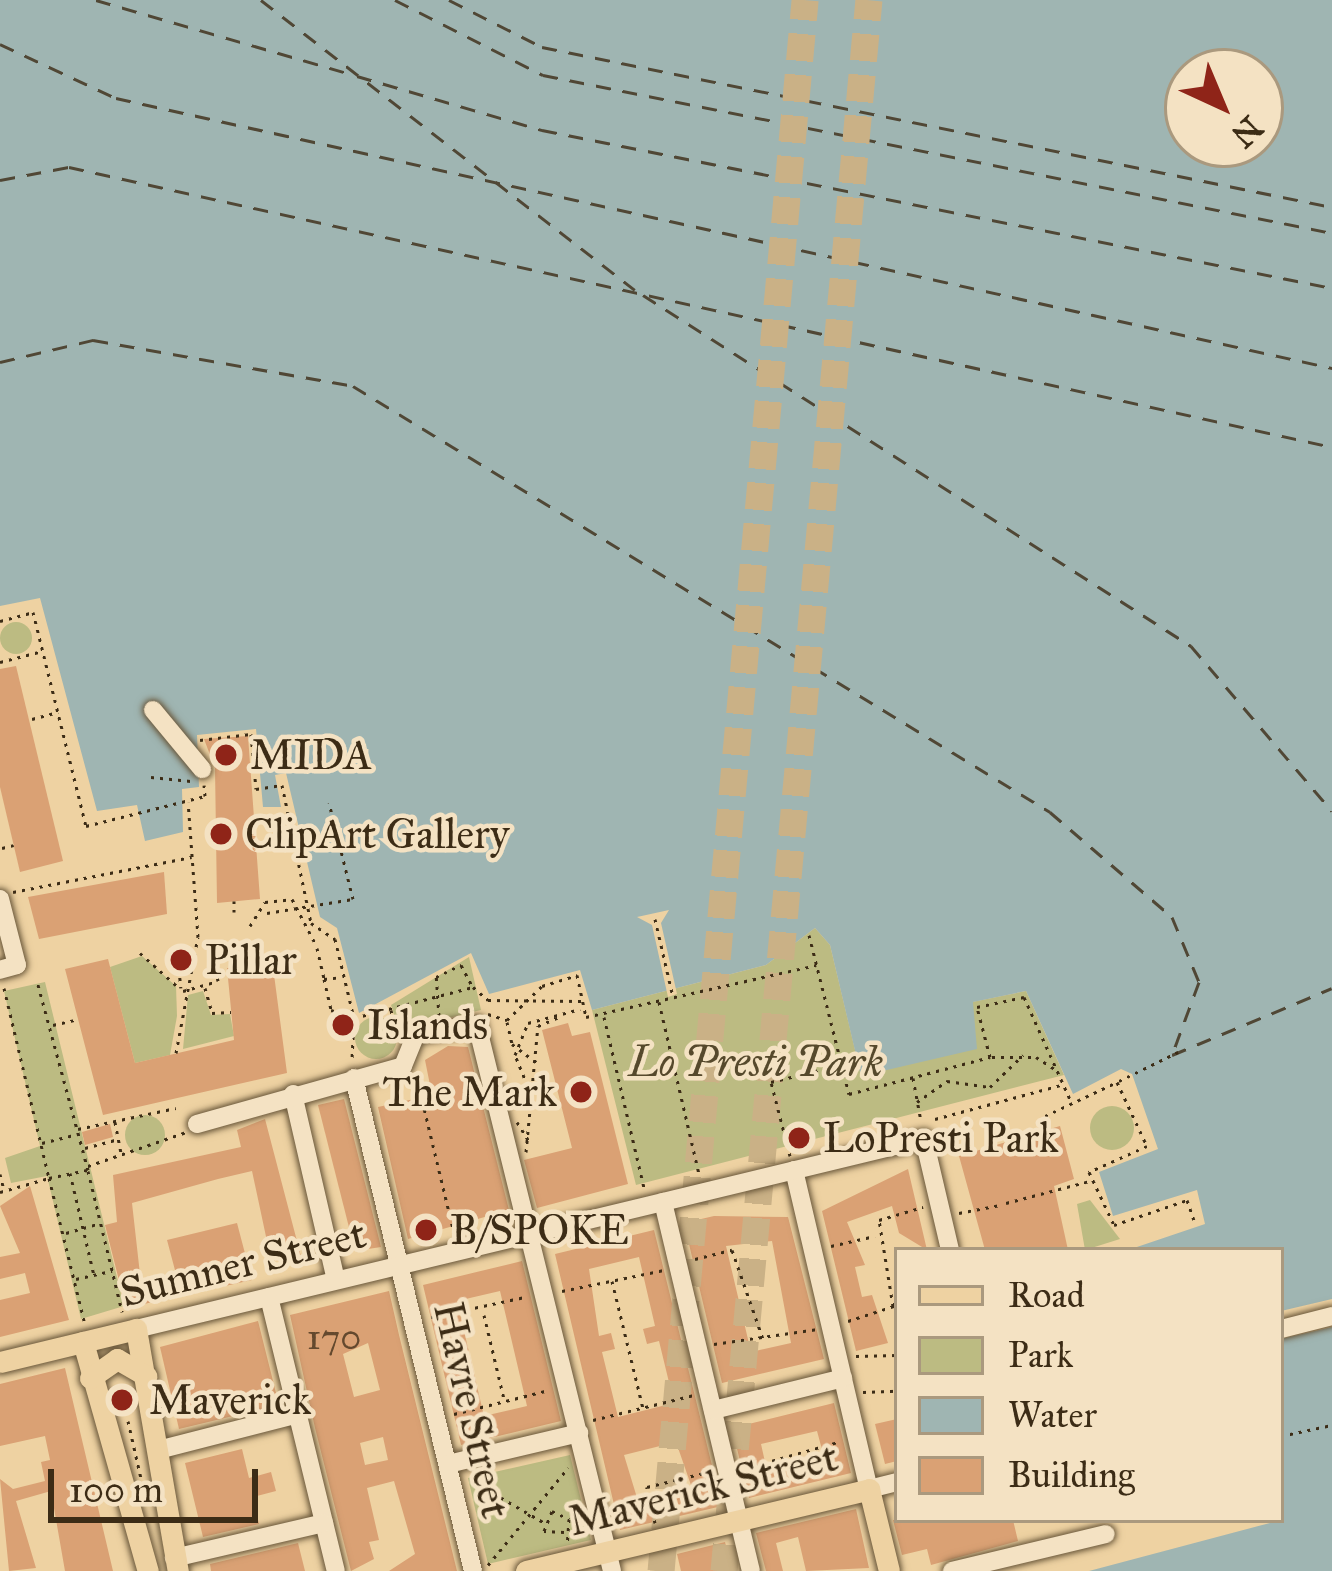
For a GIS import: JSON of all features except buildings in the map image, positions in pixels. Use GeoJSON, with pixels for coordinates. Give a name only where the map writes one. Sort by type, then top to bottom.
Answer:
{"type":"FeatureCollection","features":[{"type":"Feature","properties":{"kind":"main road","name":"Sumner Street"},"geometry":{"type":"LineString","coordinates":[[0,1362],[129,1320]]}},
{"type":"Feature","properties":{"kind":"main road"},"geometry":{"type":"LineString","coordinates":[[129,1320],[147,1376],[176,1564]]}},
{"type":"Feature","properties":{"kind":"main road"},"geometry":{"type":"LineString","coordinates":[[84,1331],[89,1378],[148,1571]]}},
{"type":"Feature","properties":{"kind":"main road"},"geometry":{"type":"LineString","coordinates":[[89,1378],[117,1359],[147,1376]]}},
{"type":"Feature","properties":{"kind":"main road"},"geometry":{"type":"LineString","coordinates":[[869,1489],[889,1571]]}},
{"type":"Feature","properties":{"kind":"main road","name":"Maverick Street"},"geometry":{"type":"LineString","coordinates":[[526,1571],[610,1561],[739,1520],[869,1489]]}},
{"type":"Feature","properties":{"kind":"street"},"geometry":{"type":"LineString","coordinates":[[153,710],[202,769]]}},
{"type":"Feature","properties":{"kind":"street"},"geometry":{"type":"LineString","coordinates":[[6,896],[7,974]]}},
{"type":"Feature","properties":{"kind":"street"},"geometry":{"type":"LineString","coordinates":[[197,1124],[354,1071],[402,1060],[416,1034],[477,1025],[584,1427],[610,1561]]}},
{"type":"Feature","properties":{"kind":"street","name":"Havre Street"},"geometry":{"type":"LineString","coordinates":[[354,1071],[448,1464],[480,1569]]}},
{"type":"Feature","properties":{"kind":"street"},"geometry":{"type":"LineString","coordinates":[[293,1094],[336,1280]]}},
{"type":"Feature","properties":{"kind":"street"},"geometry":{"type":"LineString","coordinates":[[922,1131],[949,1247]]}},
{"type":"Feature","properties":{"kind":"street","name":"Sumner Street"},"geometry":{"type":"LineString","coordinates":[[129,1320],[269,1297],[794,1170],[922,1131]]}},
{"type":"Feature","properties":{"kind":"street"},"geometry":{"type":"LineString","coordinates":[[794,1170],[850,1385],[869,1489]]}},
{"type":"Feature","properties":{"kind":"street"},"geometry":{"type":"LineString","coordinates":[[663,1202],[751,1571]]}},
{"type":"Feature","properties":{"kind":"street"},"geometry":{"type":"LineString","coordinates":[[269,1297],[336,1571]]}},
{"type":"Feature","properties":{"kind":"street"},"geometry":{"type":"LineString","coordinates":[[1284,1328],[1332,1316]]}},
{"type":"Feature","properties":{"kind":"street"},"geometry":{"type":"LineString","coordinates":[[712,1410],[850,1385]]}},
{"type":"Feature","properties":{"kind":"street"},"geometry":{"type":"LineString","coordinates":[[158,1450],[298,1414]]}},
{"type":"Feature","properties":{"kind":"street"},"geometry":{"type":"LineString","coordinates":[[448,1464],[584,1427]]}},
{"type":"Feature","properties":{"kind":"street","name":"Maverick Street"},"geometry":{"type":"LineString","coordinates":[[869,1489],[894,1483]]}},
{"type":"Feature","properties":{"kind":"street"},"geometry":{"type":"LineString","coordinates":[[176,1564],[324,1523]]}},
{"type":"Feature","properties":{"kind":"street"},"geometry":{"type":"LineString","coordinates":[[952,1571],[1106,1534]]}},
{"type":"Feature","properties":{"kind":"path"},"geometry":{"type":"LineString","coordinates":[[0,621],[33,612],[86,826],[206,796],[200,736],[251,734],[260,789],[278,786],[312,909],[331,1010],[354,1018],[472,987]]}},
{"type":"Feature","properties":{"kind":"path"},"geometry":{"type":"LineString","coordinates":[[0,662],[43,652]]}},
{"type":"Feature","properties":{"kind":"path"},"geometry":{"type":"LineString","coordinates":[[32,718],[58,712]]}},
{"type":"Feature","properties":{"kind":"path"},"geometry":{"type":"LineString","coordinates":[[151,777],[179,782]]}},
{"type":"Feature","properties":{"kind":"path"},"geometry":{"type":"LineString","coordinates":[[181,990],[198,938],[188,802]]}},
{"type":"Feature","properties":{"kind":"path"},"geometry":{"type":"LineString","coordinates":[[250,926],[267,913],[353,899],[329,802]]}},
{"type":"Feature","properties":{"kind":"path"},"geometry":{"type":"LineString","coordinates":[[2,848],[14,845]]}},
{"type":"Feature","properties":{"kind":"path"},"geometry":{"type":"LineString","coordinates":[[6,896],[194,856]]}},
{"type":"Feature","properties":{"kind":"path"},"geometry":{"type":"LineString","coordinates":[[267,913],[265,902],[292,899],[316,945]]}},
{"type":"Feature","properties":{"kind":"path"},"geometry":{"type":"LineString","coordinates":[[234,901],[234,912]]}},
{"type":"Feature","properties":{"kind":"path"},"geometry":{"type":"LineString","coordinates":[[656,920],[673,999]]}},
{"type":"Feature","properties":{"kind":"path"},"geometry":{"type":"LineString","coordinates":[[311,923],[335,939],[354,1018],[354,1071]]}},
{"type":"Feature","properties":{"kind":"path"},"geometry":{"type":"LineString","coordinates":[[809,935],[848,1094],[990,1057],[1023,1054],[1057,1071]]}},
{"type":"Feature","properties":{"kind":"path"},"geometry":{"type":"LineString","coordinates":[[176,1054],[181,990],[177,951]]}},
{"type":"Feature","properties":{"kind":"path"},"geometry":{"type":"LineString","coordinates":[[140,953],[181,990],[205,988],[218,981],[215,964]]}},
{"type":"Feature","properties":{"kind":"path"},"geometry":{"type":"LineString","coordinates":[[440,1022],[436,977],[456,965],[488,1000],[581,1001]]}},
{"type":"Feature","properties":{"kind":"path"},"geometry":{"type":"LineString","coordinates":[[517,1047],[548,1010],[584,1009],[603,1016],[818,965]]}},
{"type":"Feature","properties":{"kind":"path"},"geometry":{"type":"LineString","coordinates":[[7,974],[84,1331]]}},
{"type":"Feature","properties":{"kind":"path"},"geometry":{"type":"LineString","coordinates":[[507,1020],[531,998],[577,975],[584,1009]]}},
{"type":"Feature","properties":{"kind":"path"},"geometry":{"type":"LineString","coordinates":[[324,980],[342,976]]}},
{"type":"Feature","properties":{"kind":"path"},"geometry":{"type":"LineString","coordinates":[[40,981],[99,1224],[129,1320]]}},
{"type":"Feature","properties":{"kind":"path"},"geometry":{"type":"LineString","coordinates":[[205,988],[212,1013],[232,1012]]}},
{"type":"Feature","properties":{"kind":"path"},"geometry":{"type":"LineString","coordinates":[[990,1057],[977,1007],[1024,997],[1072,1104]]}},
{"type":"Feature","properties":{"kind":"path"},"geometry":{"type":"LineString","coordinates":[[488,1000],[488,1017],[507,1020]]}},
{"type":"Feature","properties":{"kind":"path"},"geometry":{"type":"LineString","coordinates":[[659,1002],[700,1176]]}},
{"type":"Feature","properties":{"kind":"path"},"geometry":{"type":"LineString","coordinates":[[391,1008],[402,1060]]}},
{"type":"Feature","properties":{"kind":"path"},"geometry":{"type":"LineString","coordinates":[[518,1144],[517,1119],[530,1145],[532,1095],[540,1065],[538,1026],[561,1016]]}},
{"type":"Feature","properties":{"kind":"path"},"geometry":{"type":"LineString","coordinates":[[603,1016],[644,1188]]}},
{"type":"Feature","properties":{"kind":"path"},"geometry":{"type":"LineString","coordinates":[[52,1025],[78,1019]]}},
{"type":"Feature","properties":{"kind":"path"},"geometry":{"type":"LineString","coordinates":[[507,1020],[532,1095]]}},
{"type":"Feature","properties":{"kind":"path"},"geometry":{"type":"LineString","coordinates":[[517,1047],[540,1065]]}},
{"type":"Feature","properties":{"kind":"path"},"geometry":{"type":"LineString","coordinates":[[1045,1116],[1178,1052]]}},
{"type":"Feature","properties":{"kind":"path"},"geometry":{"type":"LineString","coordinates":[[917,1102],[939,1085],[990,1087],[1023,1054]]}},
{"type":"Feature","properties":{"kind":"path"},"geometry":{"type":"LineString","coordinates":[[794,1170],[771,1082],[842,1065]]}},
{"type":"Feature","properties":{"kind":"path"},"geometry":{"type":"LineString","coordinates":[[939,1085],[941,1070]]}},
{"type":"Feature","properties":{"kind":"path"},"geometry":{"type":"LineString","coordinates":[[912,1077],[922,1131]]}},
{"type":"Feature","properties":{"kind":"path"},"geometry":{"type":"LineString","coordinates":[[958,1214],[1090,1181],[1147,1146],[1117,1082]]}},
{"type":"Feature","properties":{"kind":"path"},"geometry":{"type":"LineString","coordinates":[[418,1083],[455,1235]]}},
{"type":"Feature","properties":{"kind":"path"},"geometry":{"type":"LineString","coordinates":[[935,1118],[1063,1084]]}},
{"type":"Feature","properties":{"kind":"path"},"geometry":{"type":"LineString","coordinates":[[152,1104],[154,1112]]}},
{"type":"Feature","properties":{"kind":"path"},"geometry":{"type":"LineString","coordinates":[[40,1144],[176,1108]]}},
{"type":"Feature","properties":{"kind":"path"},"geometry":{"type":"LineString","coordinates":[[114,1121],[121,1157]]}},
{"type":"Feature","properties":{"kind":"path"},"geometry":{"type":"LineString","coordinates":[[0,1174],[2,1191],[70,1174],[197,1124]]}},
{"type":"Feature","properties":{"kind":"path"},"geometry":{"type":"LineString","coordinates":[[58,1129],[60,1139]]}},
{"type":"Feature","properties":{"kind":"path"},"geometry":{"type":"LineString","coordinates":[[82,1149],[118,1139]]}},
{"type":"Feature","properties":{"kind":"path"},"geometry":{"type":"LineString","coordinates":[[70,1174],[94,1275]]}},
{"type":"Feature","properties":{"kind":"path"},"geometry":{"type":"LineString","coordinates":[[1090,1181],[1114,1225],[1186,1200],[1194,1220]]}},
{"type":"Feature","properties":{"kind":"path"},"geometry":{"type":"LineString","coordinates":[[894,1301],[876,1236],[878,1220],[925,1207]]}},
{"type":"Feature","properties":{"kind":"path"},"geometry":{"type":"LineString","coordinates":[[64,1233],[99,1224]]}},
{"type":"Feature","properties":{"kind":"path"},"geometry":{"type":"LineString","coordinates":[[823,1248],[876,1236]]}},
{"type":"Feature","properties":{"kind":"path"},"geometry":{"type":"LineString","coordinates":[[687,1260],[732,1250],[764,1342]]}},
{"type":"Feature","properties":{"kind":"path"},"geometry":{"type":"LineString","coordinates":[[557,1292],[666,1269]]}},
{"type":"Feature","properties":{"kind":"path"},"geometry":{"type":"LineString","coordinates":[[75,1279],[112,1271]]}},
{"type":"Feature","properties":{"kind":"path"},"geometry":{"type":"LineString","coordinates":[[612,1281],[643,1408]]}},
{"type":"Feature","properties":{"kind":"path"},"geometry":{"type":"LineString","coordinates":[[426,1318],[483,1312],[533,1295]]}},
{"type":"Feature","properties":{"kind":"path"},"geometry":{"type":"LineString","coordinates":[[841,1323],[894,1305]]}},
{"type":"Feature","properties":{"kind":"path"},"geometry":{"type":"LineString","coordinates":[[483,1312],[505,1401]]}},
{"type":"Feature","properties":{"kind":"path"},"geometry":{"type":"LineString","coordinates":[[708,1346],[764,1342],[819,1329]]}},
{"type":"Feature","properties":{"kind":"path"},"geometry":{"type":"LineString","coordinates":[[849,1358],[894,1347]]}},
{"type":"Feature","properties":{"kind":"path"},"geometry":{"type":"LineString","coordinates":[[850,1385],[894,1390]]}},
{"type":"Feature","properties":{"kind":"path"},"geometry":{"type":"LineString","coordinates":[[452,1414],[556,1389]]}},
{"type":"Feature","properties":{"kind":"path"},"geometry":{"type":"LineString","coordinates":[[584,1427],[696,1395]]}},
{"type":"Feature","properties":{"kind":"path"},"geometry":{"type":"LineString","coordinates":[[1284,1435],[1332,1425]]}},
{"type":"Feature","properties":{"kind":"path"},"geometry":{"type":"LineString","coordinates":[[124,1448],[143,1426]]}},
{"type":"Feature","properties":{"kind":"path"},"geometry":{"type":"LineString","coordinates":[[738,1471],[846,1440]]}},
{"type":"Feature","properties":{"kind":"path"},"geometry":{"type":"LineString","coordinates":[[480,1569],[575,1466]]}},
{"type":"Feature","properties":{"kind":"path"},"geometry":{"type":"LineString","coordinates":[[656,1528],[647,1487],[714,1471]]}},
{"type":"Feature","properties":{"kind":"path"},"geometry":{"type":"LineString","coordinates":[[484,1472],[493,1492],[564,1532]]}},
{"type":"Feature","properties":{"kind":"path"},"geometry":{"type":"LineString","coordinates":[[548,1495],[552,1511],[568,1519],[564,1532],[568,1549]]}},
{"type":"Feature","properties":{"kind":"path"},"geometry":{"type":"LineString","coordinates":[[542,1522],[552,1511]]}},
{"type":"Feature","properties":{"kind":"green space"},"geometry":{"type":"Polygon","coordinates":[[[16,622],[28,626],[32,638],[28,650],[16,654],[4,650],[0,638],[4,626],[16,622]]]}},
{"type":"Feature","properties":{"kind":"green space","name":"Lo Presti Park"},"geometry":{"type":"Polygon","coordinates":[[[815,928],[830,945],[861,1075],[972,1002],[1026,991],[1064,1075],[636,1185],[592,1010],[766,965],[815,928]]]}},
{"type":"Feature","properties":{"kind":"green space"},"geometry":{"type":"Polygon","coordinates":[[[142,956],[176,986],[177,1016],[170,1055],[135,1063],[110,967],[142,956]]]}},
{"type":"Feature","properties":{"kind":"green space"},"geometry":{"type":"Polygon","coordinates":[[[469,957],[481,1010],[399,1030],[391,1005],[469,957]]]}},
{"type":"Feature","properties":{"kind":"green space"},"geometry":{"type":"Polygon","coordinates":[[[45,982],[124,1306],[81,1319],[47,1176],[11,1183],[5,1158],[40,1146],[4,991],[45,982]]]}},
{"type":"Feature","properties":{"kind":"green space"},"geometry":{"type":"Polygon","coordinates":[[[203,991],[211,1015],[230,1014],[234,1036],[183,1049],[188,995],[203,991]]]}},
{"type":"Feature","properties":{"kind":"green space"},"geometry":{"type":"Polygon","coordinates":[[[376,1017],[391,1023],[397,1038],[391,1053],[376,1059],[361,1053],[355,1038],[361,1023],[376,1017]]]}},
{"type":"Feature","properties":{"kind":"green space"},"geometry":{"type":"Polygon","coordinates":[[[1112,1106],[1127,1113],[1134,1128],[1127,1143],[1112,1150],[1097,1143],[1090,1128],[1097,1113],[1112,1106]]]}},
{"type":"Feature","properties":{"kind":"green space"},"geometry":{"type":"Polygon","coordinates":[[[145,1115],[159,1121],[165,1135],[159,1149],[145,1155],[131,1149],[125,1135],[131,1121],[145,1115]]]}},
{"type":"Feature","properties":{"kind":"green space"},"geometry":{"type":"Polygon","coordinates":[[[1090,1200],[1120,1239],[1084,1247],[1077,1204],[1090,1200]]]}},
{"type":"Feature","properties":{"kind":"green space"},"geometry":{"type":"Polygon","coordinates":[[[570,1455],[591,1540],[488,1564],[468,1478],[570,1455]]]}},
{"type":"Feature","properties":{"kind":"water"},"geometry":{"type":"Polygon","coordinates":[[[0,0],[1332,0],[1332,1299],[1284,1310],[1284,1247],[1137,1247],[1205,1224],[1197,1190],[1113,1216],[1099,1172],[1158,1149],[1132,1074],[1121,1069],[1073,1094],[1026,991],[973,1002],[977,1049],[861,1076],[830,945],[815,928],[766,965],[592,1010],[580,970],[489,994],[471,953],[359,1013],[337,928],[320,917],[286,773],[275,775],[281,807],[263,807],[256,729],[197,735],[199,787],[182,789],[183,832],[145,841],[137,805],[97,811],[40,598],[0,606],[0,0]]]}},
{"type":"Feature","properties":{"kind":"water"},"geometry":{"type":"Polygon","coordinates":[[[1332,1327],[1332,1571],[1089,1571],[1284,1523],[1284,1338],[1332,1327]]]}},
{"type":"Feature","properties":{"kind":"pier"},"geometry":{"type":"Polygon","coordinates":[[[669,910],[661,923],[677,994],[668,997],[652,925],[637,917],[669,910]]]}},
{"type":"Feature","properties":{"kind":"ferry route"},"geometry":{"type":"LineString","coordinates":[[96,0],[347,73]]}},
{"type":"Feature","properties":{"kind":"ferry route"},"geometry":{"type":"LineString","coordinates":[[261,0],[635,290]]}},
{"type":"Feature","properties":{"kind":"ferry route"},"geometry":{"type":"LineString","coordinates":[[395,0],[543,75],[1332,233]]}},
{"type":"Feature","properties":{"kind":"ferry route"},"geometry":{"type":"LineString","coordinates":[[449,0],[542,47],[1332,207]]}},
{"type":"Feature","properties":{"kind":"ferry route"},"geometry":{"type":"LineString","coordinates":[[0,44],[116,98],[1332,368]]}},
{"type":"Feature","properties":{"kind":"ferry route"},"geometry":{"type":"LineString","coordinates":[[357,76],[542,130],[1332,288]]}},
{"type":"Feature","properties":{"kind":"ferry route"},"geometry":{"type":"LineString","coordinates":[[0,180],[69,167],[1332,447]]}},
{"type":"Feature","properties":{"kind":"ferry route"},"geometry":{"type":"LineString","coordinates":[[643,295],[1191,646],[1332,811]]}},
{"type":"Feature","properties":{"kind":"ferry route"},"geometry":{"type":"LineString","coordinates":[[0,362],[93,340],[353,386],[1050,812],[1172,917],[1199,982],[1172,1055],[1332,988]]}},
{"type":"Feature","properties":{"kind":"tunnel"},"geometry":{"type":"LineString","coordinates":[[661,1571],[805,0]]}},
{"type":"Feature","properties":{"kind":"tunnel"},"geometry":{"type":"LineString","coordinates":[[724,1571],[869,0]]}},
{"type":"Feature","properties":{"kind":"place","name":"MIDA"},"geometry":{"type":"Point","coordinates":[226,755]}},
{"type":"Feature","properties":{"kind":"place","name":"ClipArt Gallery"},"geometry":{"type":"Point","coordinates":[221,834]}},
{"type":"Feature","properties":{"kind":"place","name":"Pillar"},"geometry":{"type":"Point","coordinates":[181,960]}},
{"type":"Feature","properties":{"kind":"place","name":"Islands"},"geometry":{"type":"Point","coordinates":[343,1025]}},
{"type":"Feature","properties":{"kind":"place","name":"The Mark"},"geometry":{"type":"Point","coordinates":[581,1092]}},
{"type":"Feature","properties":{"kind":"place","name":"LoPresti Park"},"geometry":{"type":"Point","coordinates":[799,1138]}},
{"type":"Feature","properties":{"kind":"place","name":"B/SPOKE"},"geometry":{"type":"Point","coordinates":[426,1230]}},
{"type":"Feature","properties":{"kind":"place","name":"Maverick"},"geometry":{"type":"Point","coordinates":[122,1400]}}]}
